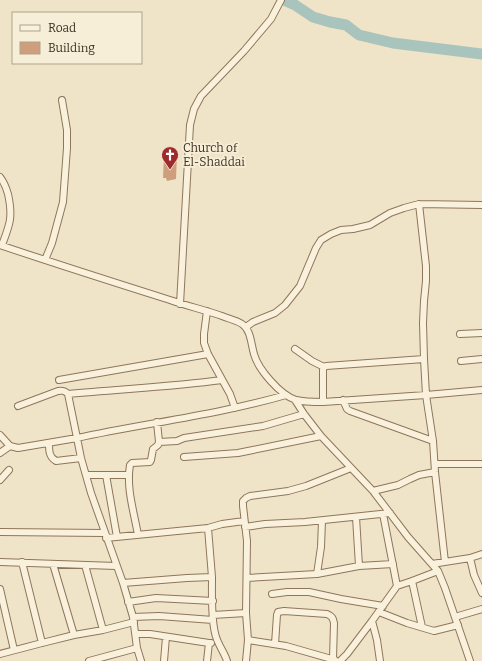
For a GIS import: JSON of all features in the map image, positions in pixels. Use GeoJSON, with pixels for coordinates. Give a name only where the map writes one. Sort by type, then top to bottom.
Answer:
{"type":"FeatureCollection","features":[{"type":"Feature","properties":{"kind":"street"},"geometry":{"type":"LineString","coordinates":[[180,304],[190,125],[194,109],[202,96],[244,51],[271,19],[281,0]]}},
{"type":"Feature","properties":{"kind":"street"},"geometry":{"type":"LineString","coordinates":[[45,260],[55,232],[63,202],[67,130],[62,100]]}},
{"type":"Feature","properties":{"kind":"street"},"geometry":{"type":"LineString","coordinates":[[0,177],[6,188],[11,212],[8,228],[1,245],[180,304],[207,311],[246,327],[251,339],[254,356],[265,375],[286,395],[295,400],[323,402],[482,390]]}},
{"type":"Feature","properties":{"kind":"street"},"geometry":{"type":"LineString","coordinates":[[246,327],[253,322],[275,313],[285,305],[300,286],[316,248],[322,240],[331,234],[341,230],[370,225],[390,213],[420,204],[482,205]]}},
{"type":"Feature","properties":{"kind":"street"},"geometry":{"type":"LineString","coordinates":[[420,204],[426,266],[423,323],[426,395],[436,464],[435,472],[445,562]]}},
{"type":"Feature","properties":{"kind":"street"},"geometry":{"type":"LineString","coordinates":[[207,311],[204,343],[208,354],[230,394],[234,408]]}},
{"type":"Feature","properties":{"kind":"street"},"geometry":{"type":"LineString","coordinates":[[460,334],[482,333]]}},
{"type":"Feature","properties":{"kind":"street"},"geometry":{"type":"LineString","coordinates":[[295,349],[312,361],[324,367],[329,365],[424,359]]}},
{"type":"Feature","properties":{"kind":"street"},"geometry":{"type":"LineString","coordinates":[[59,380],[208,354]]}},
{"type":"Feature","properties":{"kind":"street"},"geometry":{"type":"LineString","coordinates":[[461,361],[482,359]]}},
{"type":"Feature","properties":{"kind":"street"},"geometry":{"type":"LineString","coordinates":[[323,402],[324,367]]}},
{"type":"Feature","properties":{"kind":"street"},"geometry":{"type":"LineString","coordinates":[[68,394],[115,389],[149,388],[222,380]]}},
{"type":"Feature","properties":{"kind":"street"},"geometry":{"type":"LineString","coordinates":[[18,406],[58,391],[63,390],[68,394],[81,458],[91,493],[123,583],[133,620],[137,648],[141,661]]}},
{"type":"Feature","properties":{"kind":"street"},"geometry":{"type":"LineString","coordinates":[[0,435],[10,446],[18,448],[221,411],[286,395]]}},
{"type":"Feature","properties":{"kind":"street"},"geometry":{"type":"LineString","coordinates":[[295,400],[321,436],[373,492],[408,537],[438,572],[470,661]]}},
{"type":"Feature","properties":{"kind":"street"},"geometry":{"type":"LineString","coordinates":[[343,400],[346,409],[350,411],[433,441]]}},
{"type":"Feature","properties":{"kind":"street"},"geometry":{"type":"LineString","coordinates":[[159,442],[172,442],[184,438],[264,426],[304,414]]}},
{"type":"Feature","properties":{"kind":"street"},"geometry":{"type":"LineString","coordinates":[[138,534],[129,482],[130,465],[132,463],[150,462],[153,450],[159,442],[157,422]]}},
{"type":"Feature","properties":{"kind":"street"},"geometry":{"type":"LineString","coordinates":[[184,457],[238,453],[321,436]]}},
{"type":"Feature","properties":{"kind":"street"},"geometry":{"type":"LineString","coordinates":[[49,443],[51,457],[56,461],[81,458]]}},
{"type":"Feature","properties":{"kind":"street"},"geometry":{"type":"LineString","coordinates":[[0,453],[10,446]]}},
{"type":"Feature","properties":{"kind":"street"},"geometry":{"type":"LineString","coordinates":[[436,464],[482,464]]}},
{"type":"Feature","properties":{"kind":"street"},"geometry":{"type":"LineString","coordinates":[[246,661],[248,640],[246,613],[247,542],[243,502],[250,496],[288,491],[306,486],[351,468]]}},
{"type":"Feature","properties":{"kind":"street"},"geometry":{"type":"LineString","coordinates":[[0,480],[9,470]]}},
{"type":"Feature","properties":{"kind":"street"},"geometry":{"type":"LineString","coordinates":[[373,492],[398,485],[419,475],[435,472]]}},
{"type":"Feature","properties":{"kind":"street"},"geometry":{"type":"LineString","coordinates":[[87,475],[129,475]]}},
{"type":"Feature","properties":{"kind":"street"},"geometry":{"type":"LineString","coordinates":[[106,475],[118,537]]}},
{"type":"Feature","properties":{"kind":"street"},"geometry":{"type":"LineString","coordinates":[[0,532],[106,535],[118,537],[208,528],[222,524],[265,524],[322,521],[390,513]]}},
{"type":"Feature","properties":{"kind":"street"},"geometry":{"type":"LineString","coordinates":[[383,514],[397,586]]}},
{"type":"Feature","properties":{"kind":"street"},"geometry":{"type":"LineString","coordinates":[[356,517],[359,566]]}},
{"type":"Feature","properties":{"kind":"street"},"geometry":{"type":"LineString","coordinates":[[317,574],[321,547],[322,521]]}},
{"type":"Feature","properties":{"kind":"street"},"geometry":{"type":"LineString","coordinates":[[208,528],[212,577],[213,618],[218,644],[227,661]]}},
{"type":"Feature","properties":{"kind":"street"},"geometry":{"type":"LineString","coordinates":[[432,564],[470,558],[482,554]]}},
{"type":"Feature","properties":{"kind":"street"},"geometry":{"type":"LineString","coordinates":[[470,558],[474,575],[482,593]]}},
{"type":"Feature","properties":{"kind":"street"},"geometry":{"type":"LineString","coordinates":[[0,562],[116,566]]}},
{"type":"Feature","properties":{"kind":"street"},"geometry":{"type":"LineString","coordinates":[[22,562],[42,643]]}},
{"type":"Feature","properties":{"kind":"street"},"geometry":{"type":"LineString","coordinates":[[53,564],[74,635]]}},
{"type":"Feature","properties":{"kind":"street"},"geometry":{"type":"LineString","coordinates":[[247,578],[317,574],[359,566],[392,564]]}},
{"type":"Feature","properties":{"kind":"street"},"geometry":{"type":"LineString","coordinates":[[85,565],[103,630]]}},
{"type":"Feature","properties":{"kind":"street"},"geometry":{"type":"LineString","coordinates":[[248,640],[286,646],[337,660],[347,654],[397,586],[438,572]]}},
{"type":"Feature","properties":{"kind":"street"},"geometry":{"type":"LineString","coordinates":[[123,583],[212,577]]}},
{"type":"Feature","properties":{"kind":"street"},"geometry":{"type":"LineString","coordinates":[[412,581],[422,627]]}},
{"type":"Feature","properties":{"kind":"street"},"geometry":{"type":"LineString","coordinates":[[0,589],[14,650]]}},
{"type":"Feature","properties":{"kind":"street"},"geometry":{"type":"LineString","coordinates":[[272,594],[309,592],[383,606]]}},
{"type":"Feature","properties":{"kind":"street"},"geometry":{"type":"LineString","coordinates":[[128,602],[156,598],[213,601]]}},
{"type":"Feature","properties":{"kind":"street"},"geometry":{"type":"LineString","coordinates":[[455,617],[482,609]]}},
{"type":"Feature","properties":{"kind":"street"},"geometry":{"type":"LineString","coordinates":[[275,644],[278,612],[284,611],[327,614],[333,618],[337,660]]}},
{"type":"Feature","properties":{"kind":"street"},"geometry":{"type":"LineString","coordinates":[[379,612],[407,623],[434,631],[458,625]]}},
{"type":"Feature","properties":{"kind":"street"},"geometry":{"type":"LineString","coordinates":[[0,654],[74,635],[103,630],[133,620],[159,616],[213,618],[246,613]]}},
{"type":"Feature","properties":{"kind":"street"},"geometry":{"type":"LineString","coordinates":[[372,621],[380,661]]}},
{"type":"Feature","properties":{"kind":"street"},"geometry":{"type":"LineString","coordinates":[[136,634],[150,634],[218,644]]}},
{"type":"Feature","properties":{"kind":"street"},"geometry":{"type":"LineString","coordinates":[[164,661],[166,637]]}},
{"type":"Feature","properties":{"kind":"street"},"geometry":{"type":"LineString","coordinates":[[207,661],[209,643]]}},
{"type":"Feature","properties":{"kind":"street"},"geometry":{"type":"LineString","coordinates":[[89,661],[108,658],[137,648]]}},
{"type":"Feature","properties":{"kind":"building"},"geometry":{"type":"Polygon","coordinates":[[[164,155],[177,155],[176,179],[167,181],[166,178],[163,178],[164,155]]]}},
{"type":"Feature","properties":{"kind":"waterway"},"geometry":{"type":"LineString","coordinates":[[284,0],[295,5],[313,17],[346,25],[359,35],[393,43],[482,54]]}},
{"type":"Feature","properties":{"kind":"place","name":"Church of El-Shaddai"},"geometry":{"type":"Point","coordinates":[170,170]}}]}
